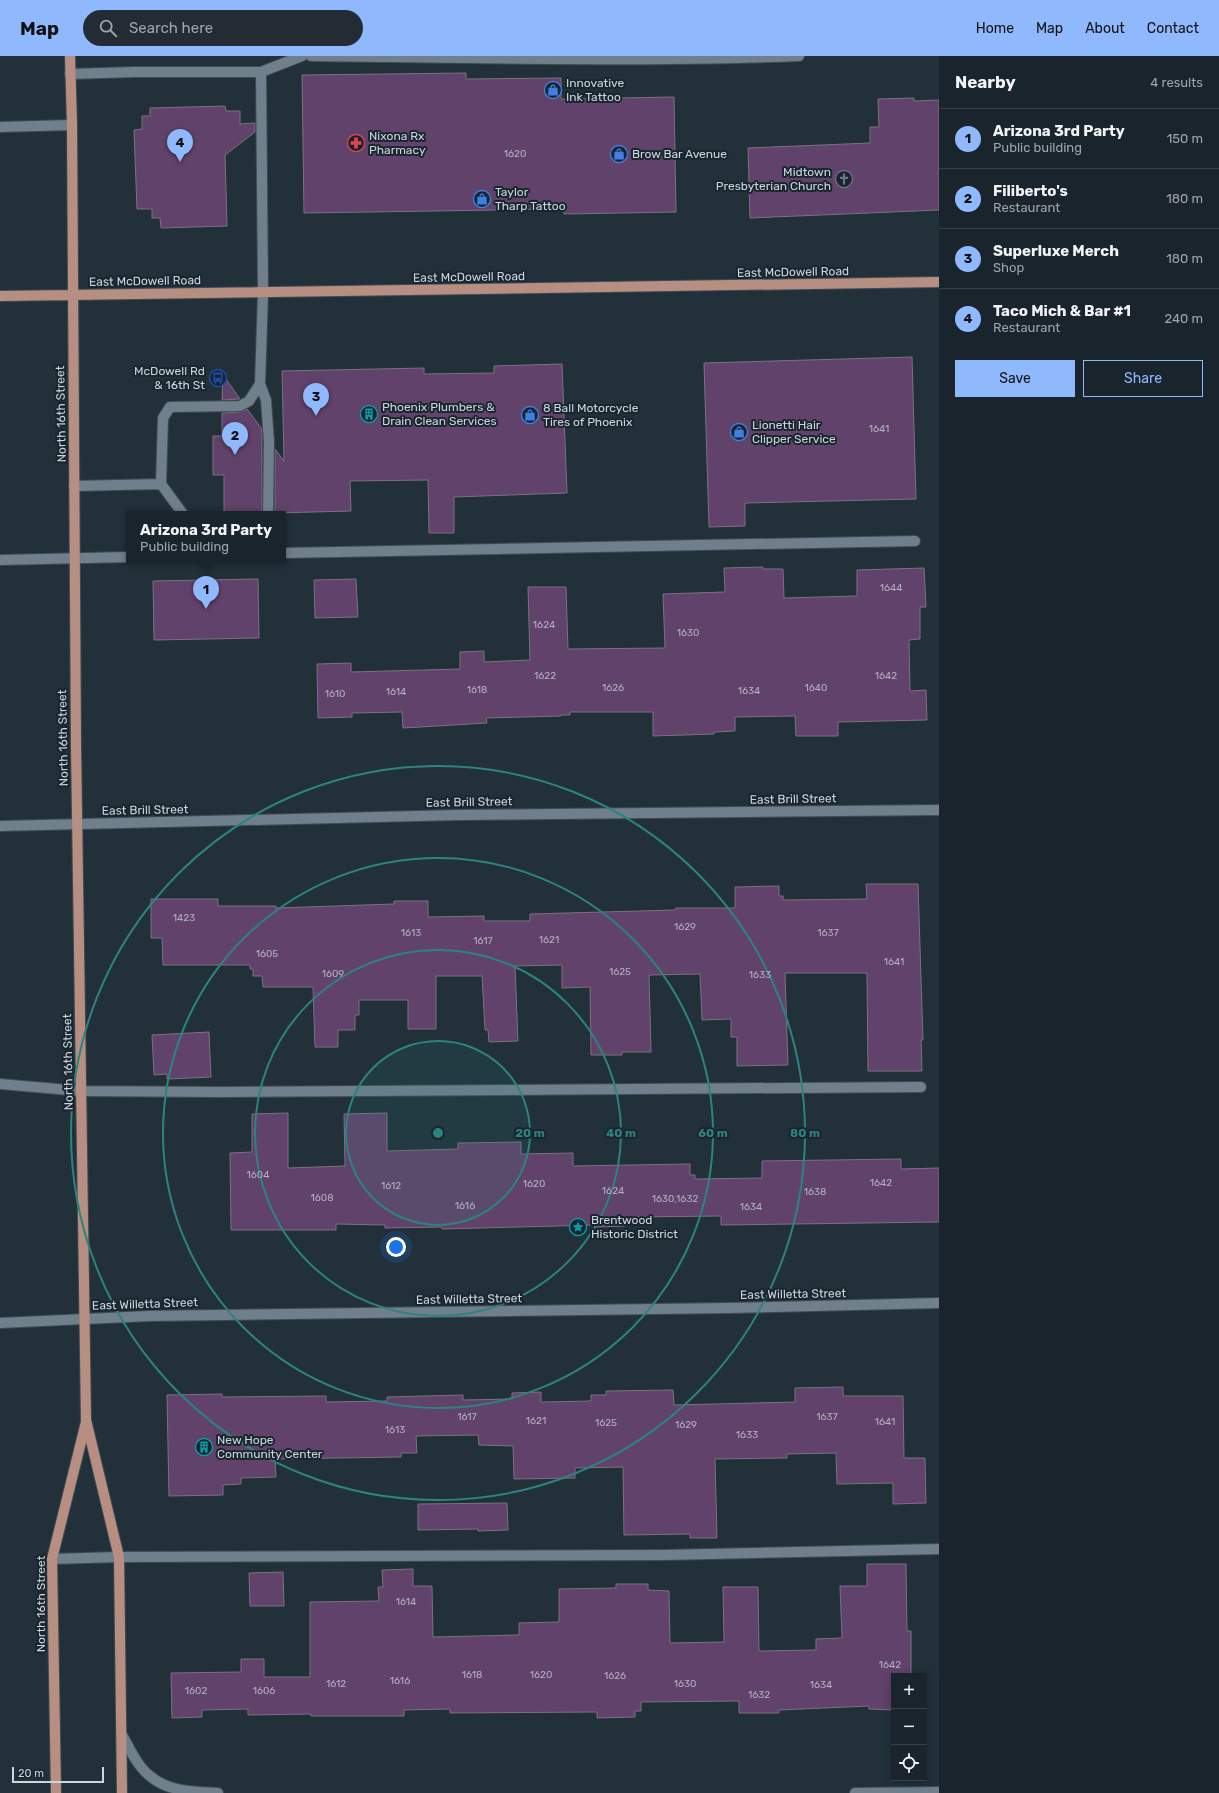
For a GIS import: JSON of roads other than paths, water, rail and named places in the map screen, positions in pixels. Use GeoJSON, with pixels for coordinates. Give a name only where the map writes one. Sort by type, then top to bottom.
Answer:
{"type":"FeatureCollection","features":[{"type":"Feature","properties":{"kind":"main road","name":"North 16th Street"},"geometry":{"type":"LineString","coordinates":[[70,56],[86,1420],[119,1557],[122,1793]]}},
{"type":"Feature","properties":{"kind":"main road","name":"East McDowell Road"},"geometry":{"type":"LineString","coordinates":[[0,296],[939,282]]}},
{"type":"Feature","properties":{"kind":"main road","name":"North 16th Street"},"geometry":{"type":"LineString","coordinates":[[56,1793],[52,1559],[86,1420]]}},
{"type":"Feature","properties":{"kind":"street"},"geometry":{"type":"LineString","coordinates":[[70,74],[142,72],[262,72],[302,56]]}},
{"type":"Feature","properties":{"kind":"street"},"geometry":{"type":"LineString","coordinates":[[311,56],[727,59],[799,56]]}},
{"type":"Feature","properties":{"kind":"street"},"geometry":{"type":"LineString","coordinates":[[262,72],[263,293],[260,384],[266,400],[269,442],[268,511]]}},
{"type":"Feature","properties":{"kind":"street"},"geometry":{"type":"LineString","coordinates":[[0,127],[72,125]]}},
{"type":"Feature","properties":{"kind":"street"},"geometry":{"type":"LineString","coordinates":[[181,511],[161,484],[163,418],[170,407],[240,406],[249,401],[260,384]]}},
{"type":"Feature","properties":{"kind":"street"},"geometry":{"type":"LineString","coordinates":[[74,486],[161,484]]}},
{"type":"Feature","properties":{"kind":"street"},"geometry":{"type":"LineString","coordinates":[[286,554],[915,541]]}},
{"type":"Feature","properties":{"kind":"street"},"geometry":{"type":"LineString","coordinates":[[0,560],[126,557]]}},
{"type":"Feature","properties":{"kind":"street","name":"East Brill Street"},"geometry":{"type":"LineString","coordinates":[[0,826],[458,815],[939,810]]}},
{"type":"Feature","properties":{"kind":"street"},"geometry":{"type":"LineString","coordinates":[[0,1084],[81,1091],[220,1092],[921,1087]]}},
{"type":"Feature","properties":{"kind":"street","name":"East Willetta Street"},"geometry":{"type":"LineString","coordinates":[[0,1323],[157,1316],[728,1308],[939,1303]]}},
{"type":"Feature","properties":{"kind":"street"},"geometry":{"type":"LineString","coordinates":[[52,1559],[119,1557],[664,1555],[939,1549]]}},
{"type":"Feature","properties":{"kind":"street"},"geometry":{"type":"LineString","coordinates":[[122,1735],[140,1766],[150,1776],[161,1783],[177,1789],[218,1793]]}},
{"type":"Feature","properties":{"kind":"street"},"geometry":{"type":"LineString","coordinates":[[855,1793],[939,1792]]}},
{"type":"Feature","properties":{"kind":"place","name":"Innovative Ink Tattoo"},"geometry":{"type":"Point","coordinates":[553,90]}},
{"type":"Feature","properties":{"kind":"place","name":"Nixona Rx Pharmacy"},"geometry":{"type":"Point","coordinates":[356,143]}},
{"type":"Feature","properties":{"kind":"place","name":"Brow Bar Avenue"},"geometry":{"type":"Point","coordinates":[619,154]}},
{"type":"Feature","properties":{"kind":"place","name":"Taco Mich & Bar #1"},"geometry":{"type":"Point","coordinates":[180,162]}},
{"type":"Feature","properties":{"kind":"place","name":"Midtown Presbyterian Church"},"geometry":{"type":"Point","coordinates":[844,179]}},
{"type":"Feature","properties":{"kind":"place","name":"Taylor Tharp Tattoo"},"geometry":{"type":"Point","coordinates":[482,199]}},
{"type":"Feature","properties":{"kind":"place","name":"McDowell Rd & 16th St"},"geometry":{"type":"Point","coordinates":[218,378]}},
{"type":"Feature","properties":{"kind":"place","name":"Phoenix Plumbers & Drain Clean Services"},"geometry":{"type":"Point","coordinates":[369,414]}},
{"type":"Feature","properties":{"kind":"place","name":"8 Ball Motorcycle Tires of Phoenix"},"geometry":{"type":"Point","coordinates":[530,415]}},
{"type":"Feature","properties":{"kind":"place","name":"Superluxe Merch"},"geometry":{"type":"Point","coordinates":[316,416]}},
{"type":"Feature","properties":{"kind":"place","name":"Lionetti Hair Clipper Service"},"geometry":{"type":"Point","coordinates":[739,432]}},
{"type":"Feature","properties":{"kind":"place","name":"Filiberto's"},"geometry":{"type":"Point","coordinates":[235,455]}},
{"type":"Feature","properties":{"kind":"place","name":"Arizona 3rd Party"},"geometry":{"type":"Point","coordinates":[206,609]}},
{"type":"Feature","properties":{"kind":"place","name":"Brentwood Historic District"},"geometry":{"type":"Point","coordinates":[578,1227]}},
{"type":"Feature","properties":{"kind":"place","name":"New Hope Community Center"},"geometry":{"type":"Point","coordinates":[204,1447]}}]}
